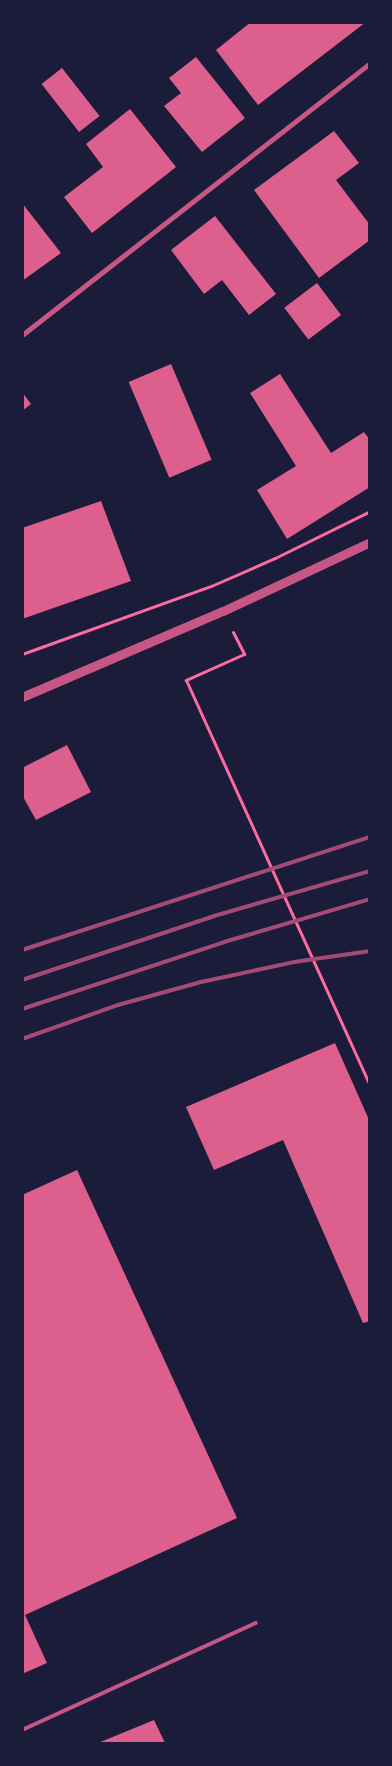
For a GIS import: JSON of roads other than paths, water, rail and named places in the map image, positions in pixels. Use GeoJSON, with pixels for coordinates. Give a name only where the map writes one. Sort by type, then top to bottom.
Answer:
{"type":"FeatureCollection","features":[{"type":"Feature","properties":{"kind":"street"},"geometry":{"type":"LineString","coordinates":[[22,335],[370,63]]}},
{"type":"Feature","properties":{"kind":"street"},"geometry":{"type":"LineString","coordinates":[[22,697],[223,611],[370,542]]}},
{"type":"Feature","properties":{"kind":"lane"},"geometry":{"type":"LineString","coordinates":[[22,1730],[256,1624]]}},
{"type":"Feature","properties":{"kind":"railway"},"geometry":{"type":"LineString","coordinates":[[22,950],[370,837]]}},
{"type":"Feature","properties":{"kind":"railway"},"geometry":{"type":"LineString","coordinates":[[22,980],[214,916],[370,871]]}},
{"type":"Feature","properties":{"kind":"railway"},"geometry":{"type":"LineString","coordinates":[[22,1009],[224,942],[370,899]]}},
{"type":"Feature","properties":{"kind":"railway"},"geometry":{"type":"LineString","coordinates":[[22,1039],[118,1005],[201,982],[294,962],[370,951]]}}]}
